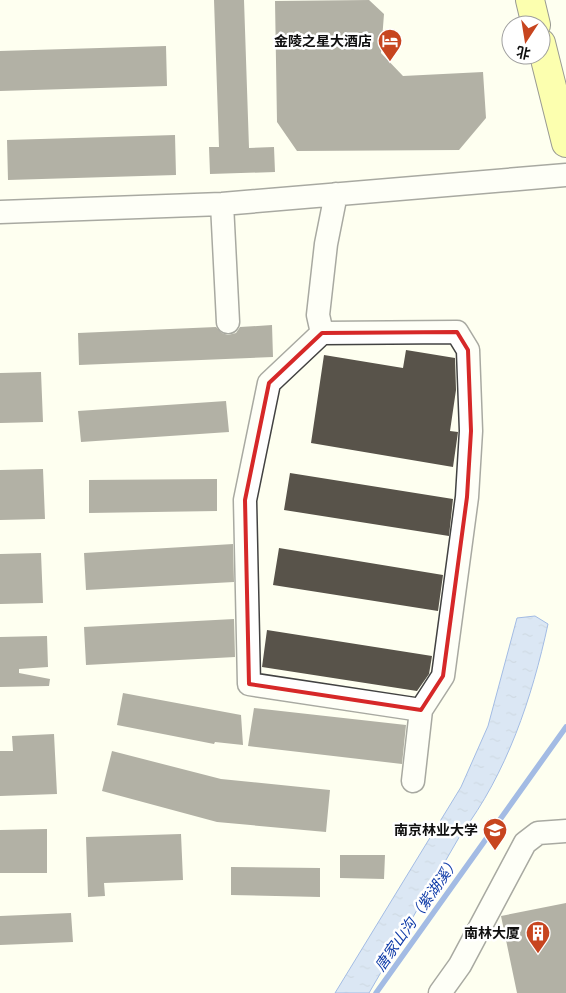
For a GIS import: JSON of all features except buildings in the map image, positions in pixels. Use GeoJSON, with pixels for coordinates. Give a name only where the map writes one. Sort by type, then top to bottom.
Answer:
{"type":"FeatureCollection","features":[{"type":"Feature","properties":{"kind":"main road"},"geometry":{"type":"LineString","coordinates":[[530,0],[534,15]]}},
{"type":"Feature","properties":{"kind":"main road"},"geometry":{"type":"LineString","coordinates":[[547,65],[566,142]]}},
{"type":"Feature","properties":{"kind":"street"},"geometry":{"type":"LineString","coordinates":[[0,212],[222,204],[566,175]]}},
{"type":"Feature","properties":{"kind":"street"},"geometry":{"type":"LineString","coordinates":[[322,334],[318,315],[326,244],[336,194]]}},
{"type":"Feature","properties":{"kind":"street"},"geometry":{"type":"LineString","coordinates":[[222,204],[228,322]]}},
{"type":"Feature","properties":{"kind":"street"},"geometry":{"type":"LineString","coordinates":[[414,780],[421,710],[443,676],[467,497],[471,431],[468,350],[457,332],[322,334],[269,383],[244,500],[249,684],[421,710]]}},
{"type":"Feature","properties":{"kind":"street"},"geometry":{"type":"LineString","coordinates":[[440,993],[460,965],[525,843],[538,833],[566,831]]}},
{"type":"Feature","properties":{"kind":"highlighted area"},"geometry":{"type":"Polygon","coordinates":[[[457,332],[468,350],[471,431],[467,497],[443,676],[421,710],[249,684],[245,500],[269,383],[322,333],[457,332]]]}},
{"type":"Feature","properties":{"kind":"water"},"geometry":{"type":"Polygon","coordinates":[[[535,616],[548,624],[542,652],[516,734],[492,786],[461,834],[369,993],[335,993],[461,787],[488,726],[517,618],[535,616]]]}},
{"type":"Feature","properties":{"kind":"waterway","name":"唐家山沟（紫湖溪）"},"geometry":{"type":"LineString","coordinates":[[376,993],[566,727]]}},
{"type":"Feature","properties":{"kind":"place","name":"金陵之星大酒店"},"geometry":{"type":"Point","coordinates":[390,62]}},
{"type":"Feature","properties":{"kind":"place","name":"南京林业大学"},"geometry":{"type":"Point","coordinates":[495,851]}},
{"type":"Feature","properties":{"kind":"place","name":"南林大厦"},"geometry":{"type":"Point","coordinates":[538,954]}}]}
